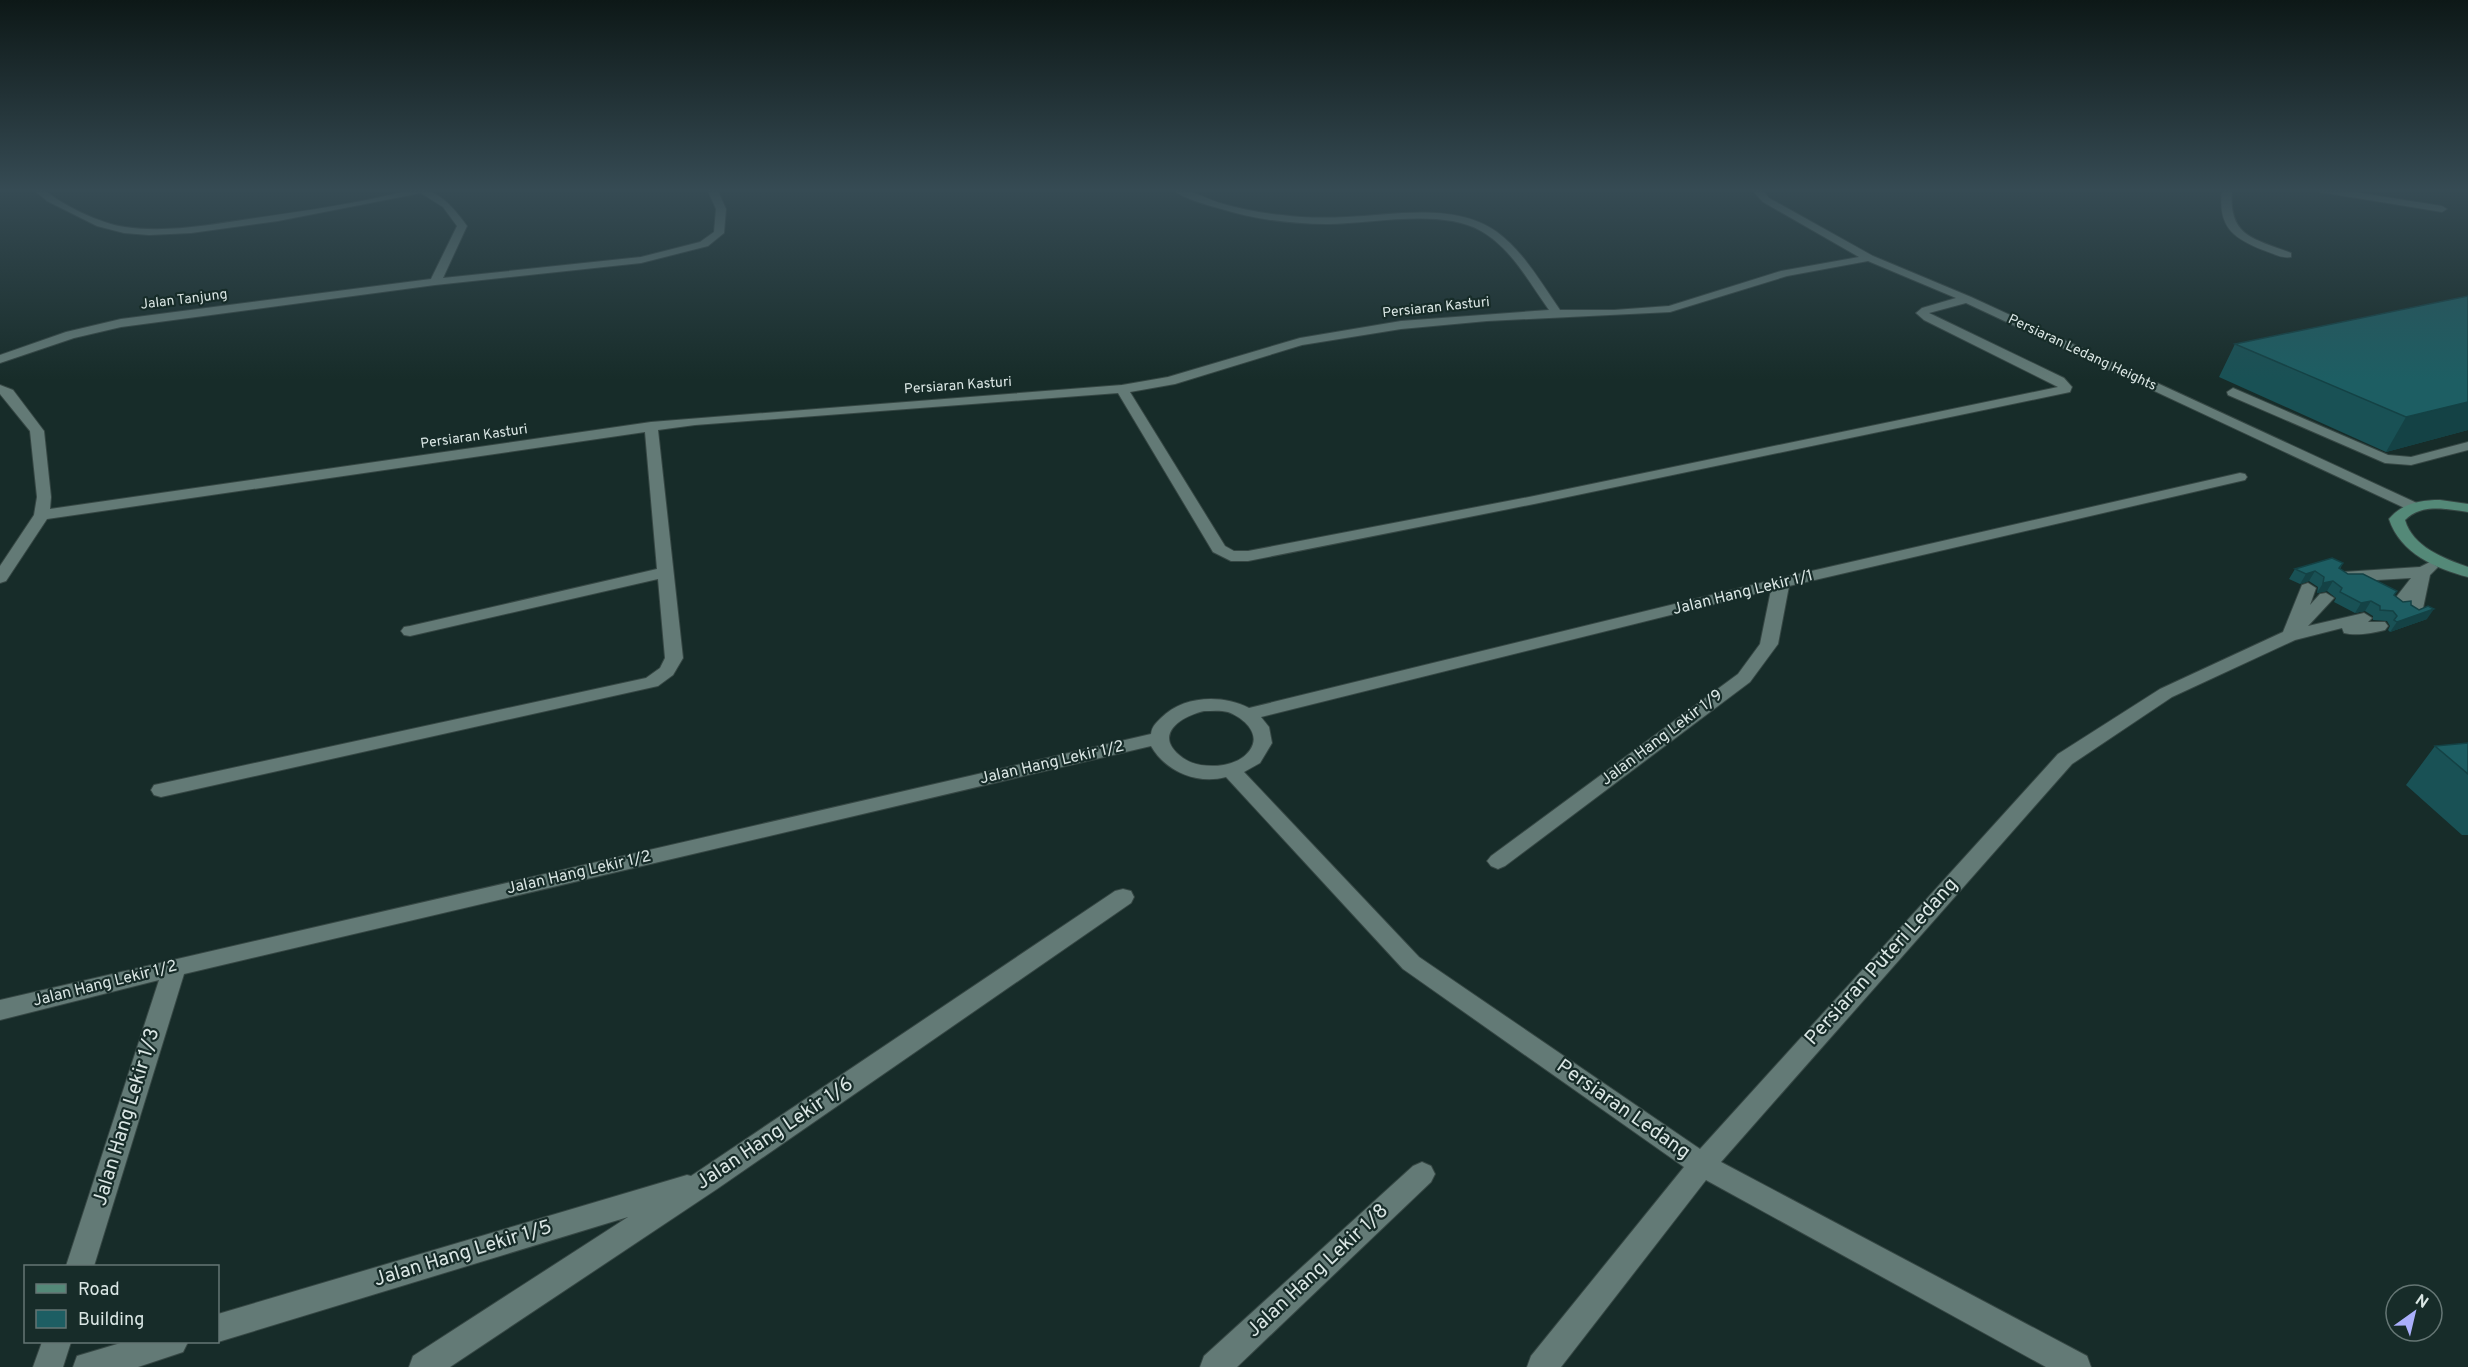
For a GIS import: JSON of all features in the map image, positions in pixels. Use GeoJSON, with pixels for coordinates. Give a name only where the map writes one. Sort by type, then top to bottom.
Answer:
{"type":"FeatureCollection","features":[{"type":"Feature","properties":{"kind":"street"},"geometry":{"type":"LineString","coordinates":[[435,282],[449,253]]}},
{"type":"Feature","properties":{"kind":"street","name":"Jalan Tanjung"},"geometry":{"type":"LineString","coordinates":[[0,359],[70,335],[121,323],[435,282],[641,260],[669,253]]}},
{"type":"Feature","properties":{"kind":"street"},"geometry":{"type":"LineString","coordinates":[[1511,253],[1557,313]]}},
{"type":"Feature","properties":{"kind":"street","name":"Persiaran Ledang Heights"},"geometry":{"type":"LineString","coordinates":[[1860,253],[1967,299],[2414,507]]}},
{"type":"Feature","properties":{"kind":"street"},"geometry":{"type":"LineString","coordinates":[[2282,253],[2287,255]]}},
{"type":"Feature","properties":{"kind":"street","name":"Persiaran Kasturi"},"geometry":{"type":"LineString","coordinates":[[42,515],[651,426],[1122,389],[1170,381],[1300,342],[1401,324],[1557,313],[1614,313],[1670,309],[1785,273],[1869,258]]}},
{"type":"Feature","properties":{"kind":"street"},"geometry":{"type":"LineString","coordinates":[[1122,389],[1219,549],[1231,556],[1248,556],[1534,500],[2065,389],[2066,387],[2059,381],[1928,318],[1922,313],[1967,299]]}},
{"type":"Feature","properties":{"kind":"street"},"geometry":{"type":"LineString","coordinates":[[0,389],[8,393],[38,431],[44,497],[42,515],[0,578]]}},
{"type":"Feature","properties":{"kind":"street"},"geometry":{"type":"LineString","coordinates":[[2233,392],[2385,459],[2411,461],[2468,446]]}},
{"type":"Feature","properties":{"kind":"street"},"geometry":{"type":"LineString","coordinates":[[161,790],[652,682],[667,671],[674,658],[651,426]]}},
{"type":"Feature","properties":{"kind":"street","name":"Jalan Hang Lekir 1/1"},"geometry":{"type":"LineString","coordinates":[[1248,714],[1781,583],[2240,477]]}},
{"type":"Feature","properties":{"kind":"street"},"geometry":{"type":"LineString","coordinates":[[2468,508],[2432,505],[2414,507],[2402,512],[2397,519],[2398,528],[2405,538],[2439,560],[2468,572]]}},
{"type":"Feature","properties":{"kind":"street"},"geometry":{"type":"LineString","coordinates":[[2398,605],[2424,572],[2439,560]]}},
{"type":"Feature","properties":{"kind":"street"},"geometry":{"type":"LineString","coordinates":[[410,632],[666,572]]}},
{"type":"Feature","properties":{"kind":"street"},"geometry":{"type":"LineString","coordinates":[[2343,577],[2424,572]]}},
{"type":"Feature","properties":{"kind":"street"},"geometry":{"type":"LineString","coordinates":[[2360,585],[2424,572]]}},
{"type":"Feature","properties":{"kind":"street"},"geometry":{"type":"LineString","coordinates":[[2414,613],[2424,572]]}},
{"type":"Feature","properties":{"kind":"street","name":"Jalan Hang Lekir 1/9"},"geometry":{"type":"LineString","coordinates":[[1498,861],[1744,678],[1769,644],[1781,583]]}},
{"type":"Feature","properties":{"kind":"street"},"geometry":{"type":"LineString","coordinates":[[2289,636],[2308,588]]}},
{"type":"Feature","properties":{"kind":"street"},"geometry":{"type":"LineString","coordinates":[[2289,636],[2326,598]]}},
{"type":"Feature","properties":{"kind":"street"},"geometry":{"type":"LineString","coordinates":[[2289,636],[2364,618]]}},
{"type":"Feature","properties":{"kind":"street"},"geometry":{"type":"LineString","coordinates":[[2289,636],[2379,626]]}},
{"type":"Feature","properties":{"kind":"street","name":"Persiaran Puteri Ledang"},"geometry":{"type":"LineString","coordinates":[[1542,1367],[1702,1165],[2065,759],[2166,693],[2289,636]]}},
{"type":"Feature","properties":{"kind":"street"},"geometry":{"type":"LineString","coordinates":[[1200,705],[1217,705],[1248,714],[1258,723],[1263,734],[1263,745],[1257,755],[1246,764],[1214,773],[1197,772],[1181,767],[1168,759],[1160,749],[1158,738],[1161,727],[1170,717],[1200,705]]}},
{"type":"Feature","properties":{"kind":"street","name":"Jalan Hang Lekir 1/2"},"geometry":{"type":"LineString","coordinates":[[0,1010],[175,967],[1158,738]]}},
{"type":"Feature","properties":{"kind":"street","name":"Persiaran Ledang"},"geometry":{"type":"LineString","coordinates":[[1231,770],[1412,963],[1702,1165],[2076,1367]]}},
{"type":"Feature","properties":{"kind":"street","name":"Jalan Hang Lekir 1/6"},"geometry":{"type":"LineString","coordinates":[[424,1367],[708,1180],[1123,897]]}},
{"type":"Feature","properties":{"kind":"street","name":"Jalan Hang Lekir 1/3"},"geometry":{"type":"LineString","coordinates":[[80,1265],[175,967]]}},
{"type":"Feature","properties":{"kind":"street","name":"Jalan Hang Lekir 1/8"},"geometry":{"type":"LineString","coordinates":[[1215,1367],[1422,1174]]}},
{"type":"Feature","properties":{"kind":"street","name":"Jalan Hang Lekir 1/5"},"geometry":{"type":"LineString","coordinates":[[219,1328],[708,1180]]}},
{"type":"Feature","properties":{"kind":"street"},"geometry":{"type":"LineString","coordinates":[[48,1367],[56,1343]]}},
{"type":"Feature","properties":{"kind":"street"},"geometry":{"type":"LineString","coordinates":[[88,1367],[166,1343]]}},
{"type":"Feature","properties":{"kind":"building"},"geometry":{"type":"Polygon","coordinates":[[[2468,296],[2468,402],[2406,417],[2235,344],[2468,296]]]}},
{"type":"Feature","properties":{"kind":"building"},"geometry":{"type":"Polygon","coordinates":[[[2332,558],[2343,563],[2339,568],[2348,574],[2363,574],[2397,591],[2394,595],[2403,602],[2411,601],[2411,605],[2419,610],[2428,606],[2434,609],[2397,622],[2394,620],[2397,616],[2393,611],[2380,610],[2380,606],[2371,601],[2361,603],[2340,592],[2342,588],[2333,581],[2323,583],[2324,577],[2315,571],[2306,574],[2295,569],[2332,558]]]}},
{"type":"Feature","properties":{"kind":"building"},"geometry":{"type":"Polygon","coordinates":[[[2468,743],[2468,774],[2435,746],[2468,743]]]}}]}
